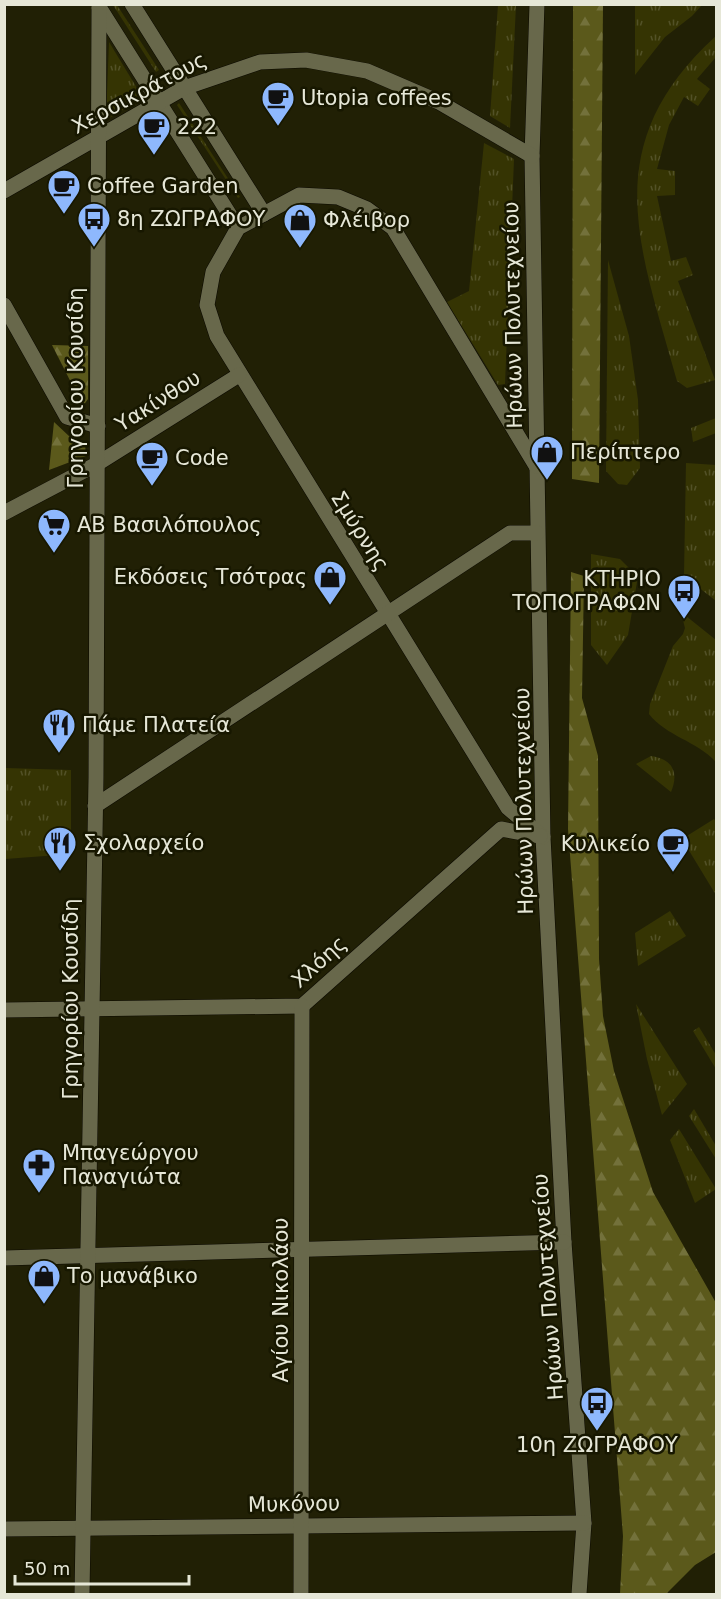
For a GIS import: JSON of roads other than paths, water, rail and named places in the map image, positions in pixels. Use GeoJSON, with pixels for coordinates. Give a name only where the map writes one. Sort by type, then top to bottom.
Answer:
{"type":"FeatureCollection","features":[{"type":"Feature","properties":{"kind":"street"},"geometry":{"type":"LineString","coordinates":[[132,4],[264,214]]}},
{"type":"Feature","properties":{"kind":"street","name":"Ηρώων Πολυτεχνείου"},"geometry":{"type":"LineString","coordinates":[[537,4],[532,156],[543,837],[564,1242],[584,1523],[579,1594]]}},
{"type":"Feature","properties":{"kind":"street"},"geometry":{"type":"LineString","coordinates":[[98,7],[238,228],[299,195],[338,196],[368,209],[393,228],[536,466]]}},
{"type":"Feature","properties":{"kind":"street","name":"Γρηγορίου Κουσίδη"},"geometry":{"type":"LineString","coordinates":[[82,1594],[93,1008],[98,426],[98,7]]}},
{"type":"Feature","properties":{"kind":"street","name":"Χερσικράτους"},"geometry":{"type":"LineString","coordinates":[[4,191],[184,88],[260,62],[306,60],[367,71],[440,102],[532,156]]}},
{"type":"Feature","properties":{"kind":"street","name":"Σμύρνης"},"geometry":{"type":"LineString","coordinates":[[238,228],[213,272],[207,305],[217,336],[508,808],[543,837]]}},
{"type":"Feature","properties":{"kind":"street"},"geometry":{"type":"LineString","coordinates":[[4,305],[68,417],[98,426]]}},
{"type":"Feature","properties":{"kind":"street","name":"Υακίνθου"},"geometry":{"type":"LineString","coordinates":[[4,513],[97,464],[239,375]]}},
{"type":"Feature","properties":{"kind":"street"},"geometry":{"type":"LineString","coordinates":[[95,806],[510,533],[537,533]]}},
{"type":"Feature","properties":{"kind":"street","name":"Χλόης"},"geometry":{"type":"LineString","coordinates":[[4,1010],[302,1006],[501,829],[543,837]]}},
{"type":"Feature","properties":{"kind":"street","name":"Αγίου Νικολάου"},"geometry":{"type":"LineString","coordinates":[[301,1594],[302,1006]]}},
{"type":"Feature","properties":{"kind":"street"},"geometry":{"type":"LineString","coordinates":[[4,1258],[564,1242]]}},
{"type":"Feature","properties":{"kind":"street","name":"Μυκόνου"},"geometry":{"type":"LineString","coordinates":[[4,1528],[82,1530],[302,1524],[584,1523]]}},
{"type":"Feature","properties":{"kind":"place","name":"Utopia coffees"},"geometry":{"type":"Point","coordinates":[278,127]}},
{"type":"Feature","properties":{"kind":"place","name":"222"},"geometry":{"type":"Point","coordinates":[154,156]}},
{"type":"Feature","properties":{"kind":"place","name":"Coffee Garden"},"geometry":{"type":"Point","coordinates":[64,215]}},
{"type":"Feature","properties":{"kind":"place","name":"8η ΖΩΓΡΑΦΟΥ"},"geometry":{"type":"Point","coordinates":[94,248]}},
{"type":"Feature","properties":{"kind":"place","name":"Φλέιβορ"},"geometry":{"type":"Point","coordinates":[300,249]}},
{"type":"Feature","properties":{"kind":"place","name":"Περίπτερο"},"geometry":{"type":"Point","coordinates":[547,481]}},
{"type":"Feature","properties":{"kind":"place","name":"Code"},"geometry":{"type":"Point","coordinates":[152,487]}},
{"type":"Feature","properties":{"kind":"place","name":"AB Βασιλόπουλος"},"geometry":{"type":"Point","coordinates":[54,554]}},
{"type":"Feature","properties":{"kind":"place","name":"Εκδόσεις Τσότρας"},"geometry":{"type":"Point","coordinates":[330,606]}},
{"type":"Feature","properties":{"kind":"place","name":"ΚΤΗΡΙΟ ΤΟΠΟΓΡΑΦΩΝ"},"geometry":{"type":"Point","coordinates":[684,620]}},
{"type":"Feature","properties":{"kind":"place","name":"Πάμε Πλατεία"},"geometry":{"type":"Point","coordinates":[59,754]}},
{"type":"Feature","properties":{"kind":"place","name":"Σχολαρχείο"},"geometry":{"type":"Point","coordinates":[60,872]}},
{"type":"Feature","properties":{"kind":"place","name":"Κυλικείο"},"geometry":{"type":"Point","coordinates":[673,873]}},
{"type":"Feature","properties":{"kind":"place","name":"Μπαγεώργου Παναγιώτα"},"geometry":{"type":"Point","coordinates":[39,1194]}},
{"type":"Feature","properties":{"kind":"place","name":"Το μανάβικο"},"geometry":{"type":"Point","coordinates":[44,1305]}},
{"type":"Feature","properties":{"kind":"place","name":"10η ΖΩΓΡΑΦΟΥ"},"geometry":{"type":"Point","coordinates":[597,1432]}}]}
